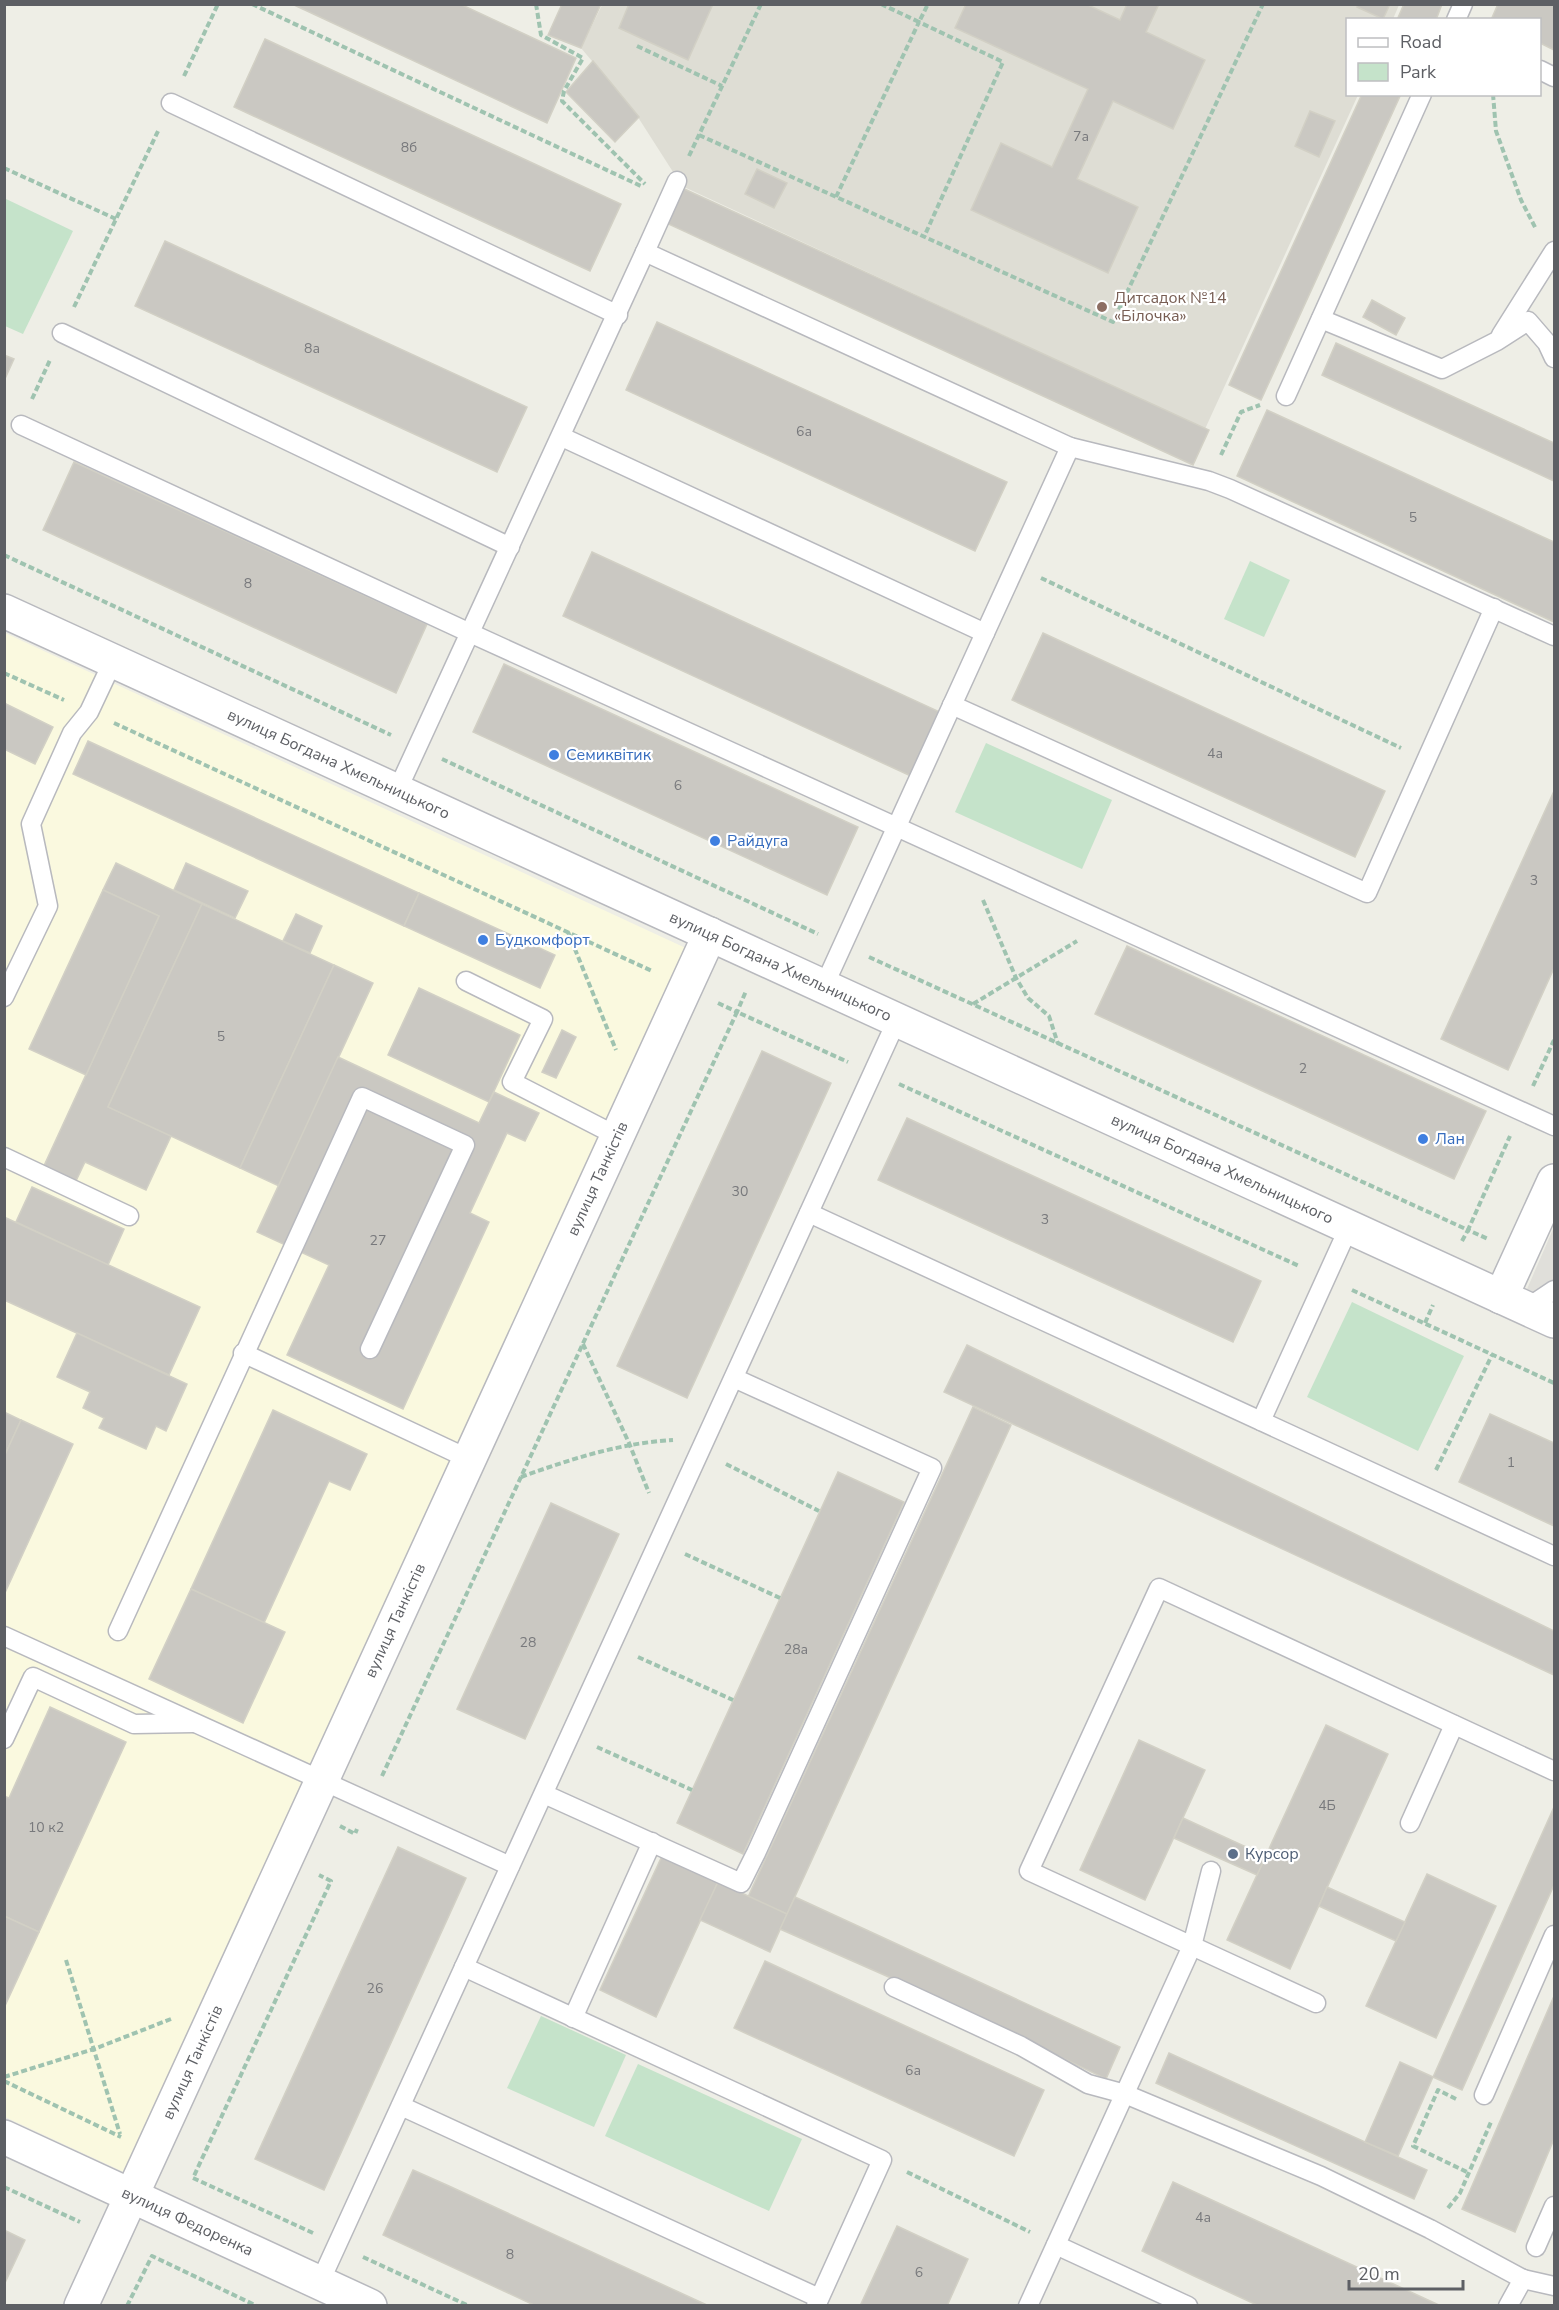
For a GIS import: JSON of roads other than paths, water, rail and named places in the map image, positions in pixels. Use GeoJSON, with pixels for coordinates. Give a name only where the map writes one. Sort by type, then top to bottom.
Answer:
{"type":"FeatureCollection","features":[{"type":"Feature","properties":{"kind":"street","name":"вулиця Богдана Хмельницького"},"geometry":{"type":"LineString","coordinates":[[4,611],[1528,1309]]}},
{"type":"Feature","properties":{"kind":"street","name":"вулиця Танкістів"},"geometry":{"type":"LineString","coordinates":[[81,2306],[710,934]]}},
{"type":"Feature","properties":{"kind":"street"},"geometry":{"type":"LineString","coordinates":[[1528,1309],[1554,1181]]}},
{"type":"Feature","properties":{"kind":"street","name":"вулиця Федоренка"},"geometry":{"type":"LineString","coordinates":[[4,2137],[370,2306]]}},
{"type":"Feature","properties":{"kind":"lane"},"geometry":{"type":"LineString","coordinates":[[1457,18],[1463,4]]}},
{"type":"Feature","properties":{"kind":"lane"},"geometry":{"type":"LineString","coordinates":[[1286,396],[1421,96]]}},
{"type":"Feature","properties":{"kind":"lane"},"geometry":{"type":"LineString","coordinates":[[171,103],[618,315]]}},
{"type":"Feature","properties":{"kind":"lane"},"geometry":{"type":"LineString","coordinates":[[397,791],[618,315],[677,181]]}},
{"type":"Feature","properties":{"kind":"lane"},"geometry":{"type":"LineString","coordinates":[[645,252],[1070,447],[1209,481],[1554,636]]}},
{"type":"Feature","properties":{"kind":"lane"},"geometry":{"type":"LineString","coordinates":[[1497,341],[1553,253]]}},
{"type":"Feature","properties":{"kind":"lane"},"geometry":{"type":"LineString","coordinates":[[1321,319],[1442,369],[1497,341],[1528,321],[1547,343],[1554,358]]}},
{"type":"Feature","properties":{"kind":"lane"},"geometry":{"type":"LineString","coordinates":[[62,333],[510,547]]}},
{"type":"Feature","properties":{"kind":"lane"},"geometry":{"type":"LineString","coordinates":[[21,424],[470,633],[1554,1126]]}},
{"type":"Feature","properties":{"kind":"lane"},"geometry":{"type":"LineString","coordinates":[[562,437],[985,633]]}},
{"type":"Feature","properties":{"kind":"lane"},"geometry":{"type":"LineString","coordinates":[[824,986],[1070,447]]}},
{"type":"Feature","properties":{"kind":"lane"},"geometry":{"type":"LineString","coordinates":[[952,705],[1367,893],[1494,608]]}},
{"type":"Feature","properties":{"kind":"lane"},"geometry":{"type":"LineString","coordinates":[[4,997],[48,906],[31,824],[72,733],[89,712],[113,661]]}},
{"type":"Feature","properties":{"kind":"lane"},"geometry":{"type":"LineString","coordinates":[[466,981],[543,1019],[512,1082],[617,1136]]}},
{"type":"Feature","properties":{"kind":"lane"},"geometry":{"type":"LineString","coordinates":[[320,2282],[897,1020]]}},
{"type":"Feature","properties":{"kind":"lane"},"geometry":{"type":"LineString","coordinates":[[118,1631],[243,1353],[362,1097],[465,1144],[370,1349]]}},
{"type":"Feature","properties":{"kind":"lane"},"geometry":{"type":"LineString","coordinates":[[4,1157],[129,1216]]}},
{"type":"Feature","properties":{"kind":"lane"},"geometry":{"type":"LineString","coordinates":[[809,1213],[1554,1556]]}},
{"type":"Feature","properties":{"kind":"lane"},"geometry":{"type":"LineString","coordinates":[[1261,1421],[1349,1227]]}},
{"type":"Feature","properties":{"kind":"lane"},"geometry":{"type":"LineString","coordinates":[[1528,1309],[1554,1290]]}},
{"type":"Feature","properties":{"kind":"lane"},"geometry":{"type":"LineString","coordinates":[[243,1353],[469,1459]]}},
{"type":"Feature","properties":{"kind":"lane"},"geometry":{"type":"LineString","coordinates":[[543,1794],[741,1883],[932,1468],[734,1378]]}},
{"type":"Feature","properties":{"kind":"lane"},"geometry":{"type":"LineString","coordinates":[[1316,2003],[1029,1871],[1159,1588],[1554,1771]]}},
{"type":"Feature","properties":{"kind":"lane"},"geometry":{"type":"LineString","coordinates":[[4,1636],[323,1779],[510,1866]]}},
{"type":"Feature","properties":{"kind":"lane"},"geometry":{"type":"LineString","coordinates":[[4,1739],[33,1677],[134,1724],[198,1723]]}},
{"type":"Feature","properties":{"kind":"lane"},"geometry":{"type":"LineString","coordinates":[[1410,1823],[1454,1725]]}},
{"type":"Feature","properties":{"kind":"lane"},"geometry":{"type":"LineString","coordinates":[[573,2018],[652,1842]]}},
{"type":"Feature","properties":{"kind":"lane"},"geometry":{"type":"LineString","coordinates":[[1028,2306],[1192,1946],[1211,1871]]}},
{"type":"Feature","properties":{"kind":"lane"},"geometry":{"type":"LineString","coordinates":[[1484,2095],[1554,1935]]}},
{"type":"Feature","properties":{"kind":"lane"},"geometry":{"type":"LineString","coordinates":[[401,2106],[817,2302],[882,2160],[464,1967]]}},
{"type":"Feature","properties":{"kind":"lane"},"geometry":{"type":"LineString","coordinates":[[894,1987],[1021,2046],[1088,2084],[1125,2094],[1321,2176],[1430,2229],[1523,2279],[1554,2286]]}},
{"type":"Feature","properties":{"kind":"lane"},"geometry":{"type":"LineString","coordinates":[[1536,2247],[1554,2206]]}},
{"type":"Feature","properties":{"kind":"lane"},"geometry":{"type":"LineString","coordinates":[[1056,2245],[1188,2306]]}},
{"type":"Feature","properties":{"kind":"lane"},"geometry":{"type":"LineString","coordinates":[[1508,2306],[1523,2279]]}},
{"type":"Feature","properties":{"kind":"place","name":"Дитсадок №14 «Білочка»"},"geometry":{"type":"Point","coordinates":[1102,307]}},
{"type":"Feature","properties":{"kind":"place","name":"Семиквітик"},"geometry":{"type":"Point","coordinates":[554,755]}},
{"type":"Feature","properties":{"kind":"place","name":"Райдуга"},"geometry":{"type":"Point","coordinates":[715,841]}},
{"type":"Feature","properties":{"kind":"place","name":"Будкомфорт"},"geometry":{"type":"Point","coordinates":[483,940]}},
{"type":"Feature","properties":{"kind":"place","name":"Лан"},"geometry":{"type":"Point","coordinates":[1423,1139]}},
{"type":"Feature","properties":{"kind":"place","name":"Курсор"},"geometry":{"type":"Point","coordinates":[1233,1854]}}]}
